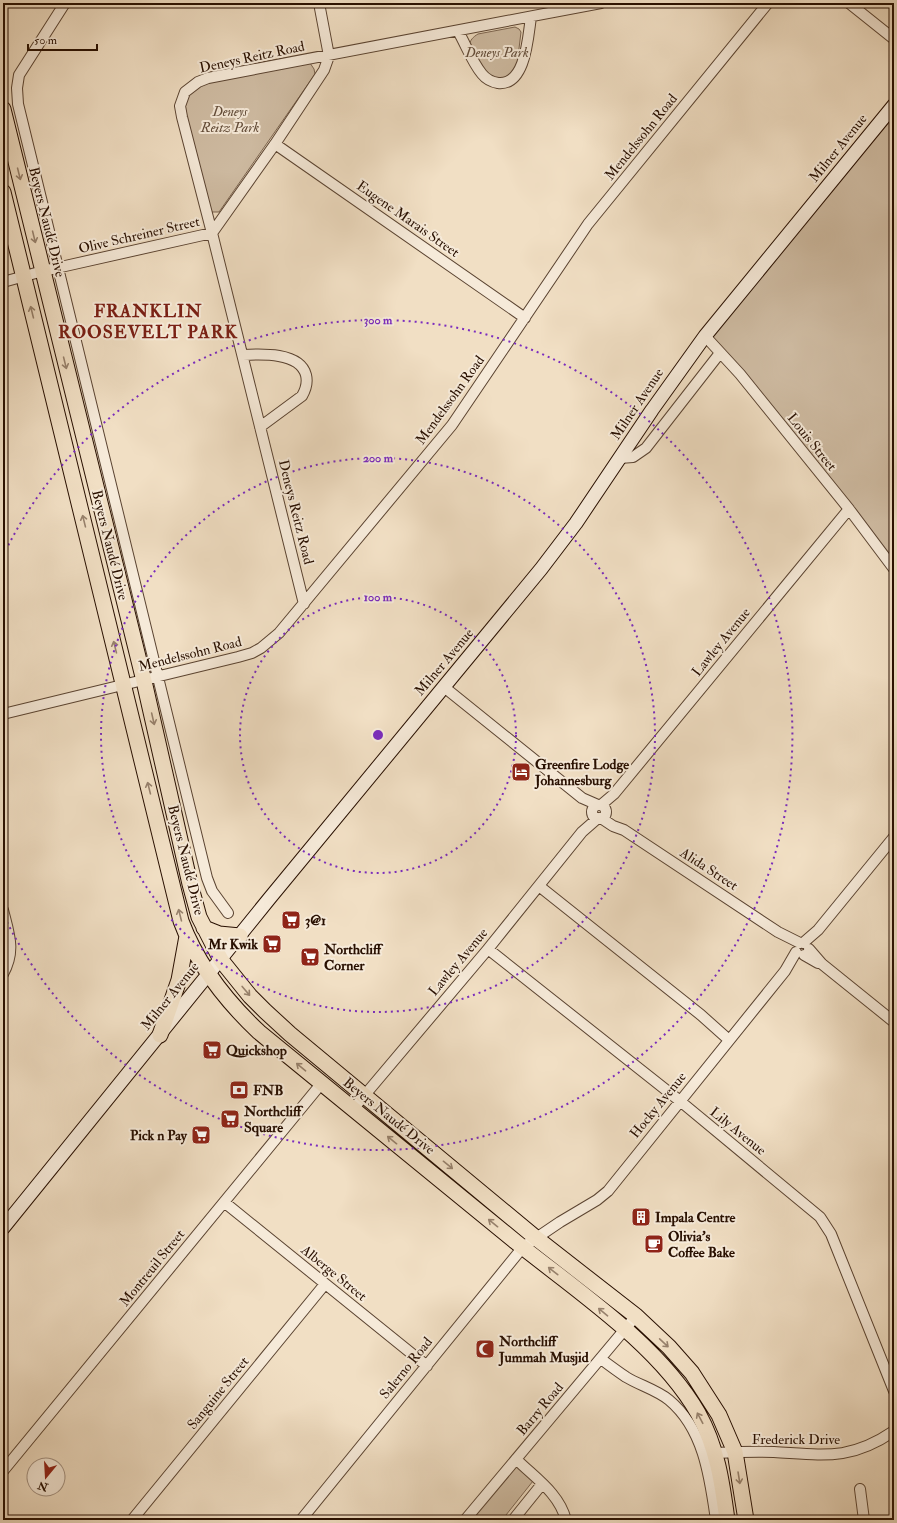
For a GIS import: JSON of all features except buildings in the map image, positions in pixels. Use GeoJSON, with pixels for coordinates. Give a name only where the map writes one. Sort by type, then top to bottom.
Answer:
{"type":"FeatureCollection","features":[{"type":"Feature","properties":{"kind":"main road","name":"Milner Avenue"},"geometry":{"type":"LineString","coordinates":[[3,1228],[541,569],[576,523],[682,366],[894,105]]}},
{"type":"Feature","properties":{"kind":"main road","name":"Beyers Naudé Drive"},"geometry":{"type":"LineString","coordinates":[[3,109],[144,681],[190,884],[199,917],[204,928],[221,960],[250,996],[265,1011],[363,1096],[536,1238],[636,1316],[692,1373],[719,1415],[735,1452],[746,1520]]}},
{"type":"Feature","properties":{"kind":"main road","name":"Beyers Naudé Drive"},"geometry":{"type":"LineString","coordinates":[[3,192],[181,921],[197,957],[208,975],[246,1020],[321,1084],[583,1295],[656,1358],[682,1390],[697,1412],[708,1434],[715,1453],[722,1481],[727,1520]]}},
{"type":"Feature","properties":{"kind":"main road"},"geometry":{"type":"LineString","coordinates":[[204,928],[219,934],[240,936]]}},
{"type":"Feature","properties":{"kind":"main road"},"geometry":{"type":"LineString","coordinates":[[160,1035],[179,980],[187,936]]}},
{"type":"Feature","properties":{"kind":"street","name":"Beyers Naudé Drive"},"geometry":{"type":"LineString","coordinates":[[66,3],[22,70],[17,88],[18,104],[207,878],[212,891],[228,913]]}},
{"type":"Feature","properties":{"kind":"street"},"geometry":{"type":"LineString","coordinates":[[212,233],[275,144],[321,75],[329,56],[319,3]]}},
{"type":"Feature","properties":{"kind":"street","name":"Deneys Reitz Road"},"geometry":{"type":"LineString","coordinates":[[304,604],[182,117],[180,106],[185,92],[198,82],[208,78],[601,3]]}},
{"type":"Feature","properties":{"kind":"street","name":"Mendelssohn Road"},"geometry":{"type":"LineString","coordinates":[[3,714],[144,681],[158,676],[252,653],[275,637],[452,425],[588,224],[768,3]]}},
{"type":"Feature","properties":{"kind":"street"},"geometry":{"type":"LineString","coordinates":[[849,3],[894,39]]}},
{"type":"Feature","properties":{"kind":"street"},"geometry":{"type":"LineString","coordinates":[[458,31],[483,76],[494,82],[506,82],[516,76],[523,63],[531,17]]}},
{"type":"Feature","properties":{"kind":"street","name":"Eugene Marais Street"},"geometry":{"type":"LineString","coordinates":[[275,144],[525,318]]}},
{"type":"Feature","properties":{"kind":"street","name":"Olive Schreiner Street"},"geometry":{"type":"LineString","coordinates":[[3,282],[43,271],[212,233]]}},
{"type":"Feature","properties":{"kind":"street","name":"Louis Street"},"geometry":{"type":"LineString","coordinates":[[705,336],[740,374],[849,508],[894,570]]}},
{"type":"Feature","properties":{"kind":"street"},"geometry":{"type":"LineString","coordinates":[[620,458],[633,457],[646,448],[720,353]]}},
{"type":"Feature","properties":{"kind":"street"},"geometry":{"type":"LineString","coordinates":[[242,355],[260,354],[290,359],[301,365],[306,377],[305,390],[302,396],[260,427]]}},
{"type":"Feature","properties":{"kind":"street","name":"Lawley Avenue"},"geometry":{"type":"LineString","coordinates":[[353,1109],[488,949],[582,832],[849,508]]}},
{"type":"Feature","properties":{"kind":"street","name":"Alida Street"},"geometry":{"type":"LineString","coordinates":[[444,687],[582,798],[584,803],[778,932],[780,936],[802,949],[822,964],[894,1022]]}},
{"type":"Feature","properties":{"kind":"street","name":"Hocky Avenue"},"geometry":{"type":"LineString","coordinates":[[536,1238],[603,1196],[802,949],[894,838]]}},
{"type":"Feature","properties":{"kind":"street"},"geometry":{"type":"LineString","coordinates":[[539,886],[729,1040]]}},
{"type":"Feature","properties":{"kind":"street"},"geometry":{"type":"LineString","coordinates":[[3,910],[11,947],[10,961],[3,974]]}},
{"type":"Feature","properties":{"kind":"street","name":"Lily Avenue"},"geometry":{"type":"LineString","coordinates":[[488,949],[680,1101],[813,1209],[825,1222],[894,1391]]}},
{"type":"Feature","properties":{"kind":"street","name":"Montreuil Street"},"geometry":{"type":"LineString","coordinates":[[3,1470],[321,1084]]}},
{"type":"Feature","properties":{"kind":"street","name":"Alberge Street"},"geometry":{"type":"LineString","coordinates":[[224,1202],[427,1366]]}},
{"type":"Feature","properties":{"kind":"street","name":"Salerno Road"},"geometry":{"type":"LineString","coordinates":[[301,1520],[523,1247],[536,1238]]}},
{"type":"Feature","properties":{"kind":"street","name":"Sanguine Street"},"geometry":{"type":"LineString","coordinates":[[132,1520],[325,1284]]}},
{"type":"Feature","properties":{"kind":"street","name":"Barry Road"},"geometry":{"type":"LineString","coordinates":[[465,1520],[636,1316]]}},
{"type":"Feature","properties":{"kind":"street"},"geometry":{"type":"LineString","coordinates":[[601,1358],[626,1377],[668,1399],[687,1420],[694,1433],[707,1466],[716,1520]]}},
{"type":"Feature","properties":{"kind":"street","name":"Frederick Drive"},"geometry":{"type":"LineString","coordinates":[[715,1453],[772,1452],[815,1455],[844,1454],[868,1446],[894,1431]]}},
{"type":"Feature","properties":{"kind":"street"},"geometry":{"type":"LineString","coordinates":[[516,1459],[555,1496],[564,1511],[566,1520]]}},
{"type":"Feature","properties":{"kind":"street"},"geometry":{"type":"LineString","coordinates":[[513,1520],[542,1484]]}},
{"type":"Feature","properties":{"kind":"street"},"geometry":{"type":"LineString","coordinates":[[860,1489],[864,1520]]}},
{"type":"Feature","properties":{"kind":"green space","name":"Deneys Park"},"geometry":{"type":"Polygon","coordinates":[[[515,27],[521,32],[517,65],[511,74],[501,80],[489,77],[469,46],[471,40],[478,34],[515,27]]]}},
{"type":"Feature","properties":{"kind":"green space","name":"Deneys Reitz Park"},"geometry":{"type":"Polygon","coordinates":[[[310,63],[315,74],[219,212],[211,212],[181,101],[191,86],[310,63]]]}},
{"type":"Feature","properties":{"kind":"green space"},"geometry":{"type":"Polygon","coordinates":[[[894,104],[894,565],[705,336],[894,104]]]}},
{"type":"Feature","properties":{"kind":"green space"},"geometry":{"type":"Polygon","coordinates":[[[512,1462],[533,1481],[502,1520],[464,1520],[512,1462]]]}},
{"type":"Feature","properties":{"kind":"place","name":"Greenfire Lodge Johannesburg"},"geometry":{"type":"Point","coordinates":[521,772]}},
{"type":"Feature","properties":{"kind":"place","name":"3@1"},"geometry":{"type":"Point","coordinates":[291,920]}},
{"type":"Feature","properties":{"kind":"place","name":"Mr Kwik"},"geometry":{"type":"Point","coordinates":[272,944]}},
{"type":"Feature","properties":{"kind":"place","name":"Northcliff Corner"},"geometry":{"type":"Point","coordinates":[310,957]}},
{"type":"Feature","properties":{"kind":"place","name":"Quickshop"},"geometry":{"type":"Point","coordinates":[212,1050]}},
{"type":"Feature","properties":{"kind":"place","name":"FNB"},"geometry":{"type":"Point","coordinates":[239,1090]}},
{"type":"Feature","properties":{"kind":"place","name":"Northcliff Square"},"geometry":{"type":"Point","coordinates":[230,1119]}},
{"type":"Feature","properties":{"kind":"place","name":"Pick n Pay"},"geometry":{"type":"Point","coordinates":[201,1135]}},
{"type":"Feature","properties":{"kind":"place","name":"Impala Centre"},"geometry":{"type":"Point","coordinates":[641,1217]}},
{"type":"Feature","properties":{"kind":"place","name":"Olivia's Coffee Bake"},"geometry":{"type":"Point","coordinates":[654,1244]}},
{"type":"Feature","properties":{"kind":"place","name":"Northcliff Jummah Musjid"},"geometry":{"type":"Point","coordinates":[485,1349]}},
{"type":"Feature","properties":{"kind":"district","name":"FRANKLIN ROOSEVELT PARK"},"geometry":{"type":"Point","coordinates":[148,321]}}]}
